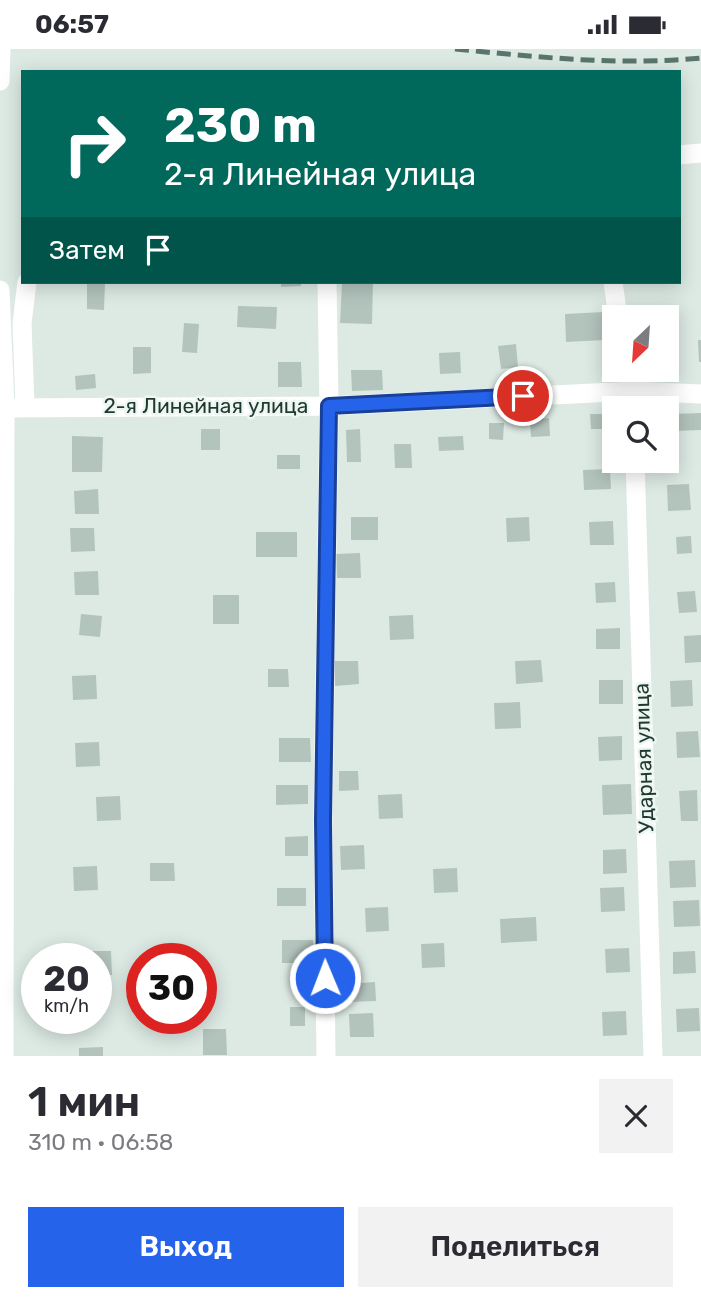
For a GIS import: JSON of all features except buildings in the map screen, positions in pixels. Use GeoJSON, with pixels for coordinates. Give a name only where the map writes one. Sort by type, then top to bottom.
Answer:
{"type":"FeatureCollection","features":[{"type":"Feature","properties":{"kind":"street"},"geometry":{"type":"LineString","coordinates":[[0,81],[1,49]]}},
{"type":"Feature","properties":{"kind":"street"},"geometry":{"type":"LineString","coordinates":[[681,155],[701,153]]}},
{"type":"Feature","properties":{"kind":"street"},"geometry":{"type":"LineString","coordinates":[[25,407],[22,323],[26,284]]}},
{"type":"Feature","properties":{"kind":"street"},"geometry":{"type":"LineString","coordinates":[[326,1056],[323,821],[329,406],[327,284]]}},
{"type":"Feature","properties":{"kind":"street"},"geometry":{"type":"LineString","coordinates":[[613,284],[616,305]]}},
{"type":"Feature","properties":{"kind":"street"},"geometry":{"type":"LineString","coordinates":[[0,290],[3,407],[4,1056]]}},
{"type":"Feature","properties":{"kind":"street","name":"2-я Линейная улица"},"geometry":{"type":"LineString","coordinates":[[674,396],[701,394]]}},
{"type":"Feature","properties":{"kind":"street","name":"2-я Линейная улица"},"geometry":{"type":"LineString","coordinates":[[3,407],[329,406],[602,400]]}},
{"type":"Feature","properties":{"kind":"street","name":"Ударная улица"},"geometry":{"type":"LineString","coordinates":[[635,473],[653,1056]]}},
{"type":"Feature","properties":{"kind":"railway"},"geometry":{"type":"LineString","coordinates":[[455,49],[609,61],[701,58]]}},
{"type":"Feature","properties":{"kind":"route"},"geometry":{"type":"LineString","coordinates":[[325,978],[323,821],[329,406],[523,396]]}}]}
